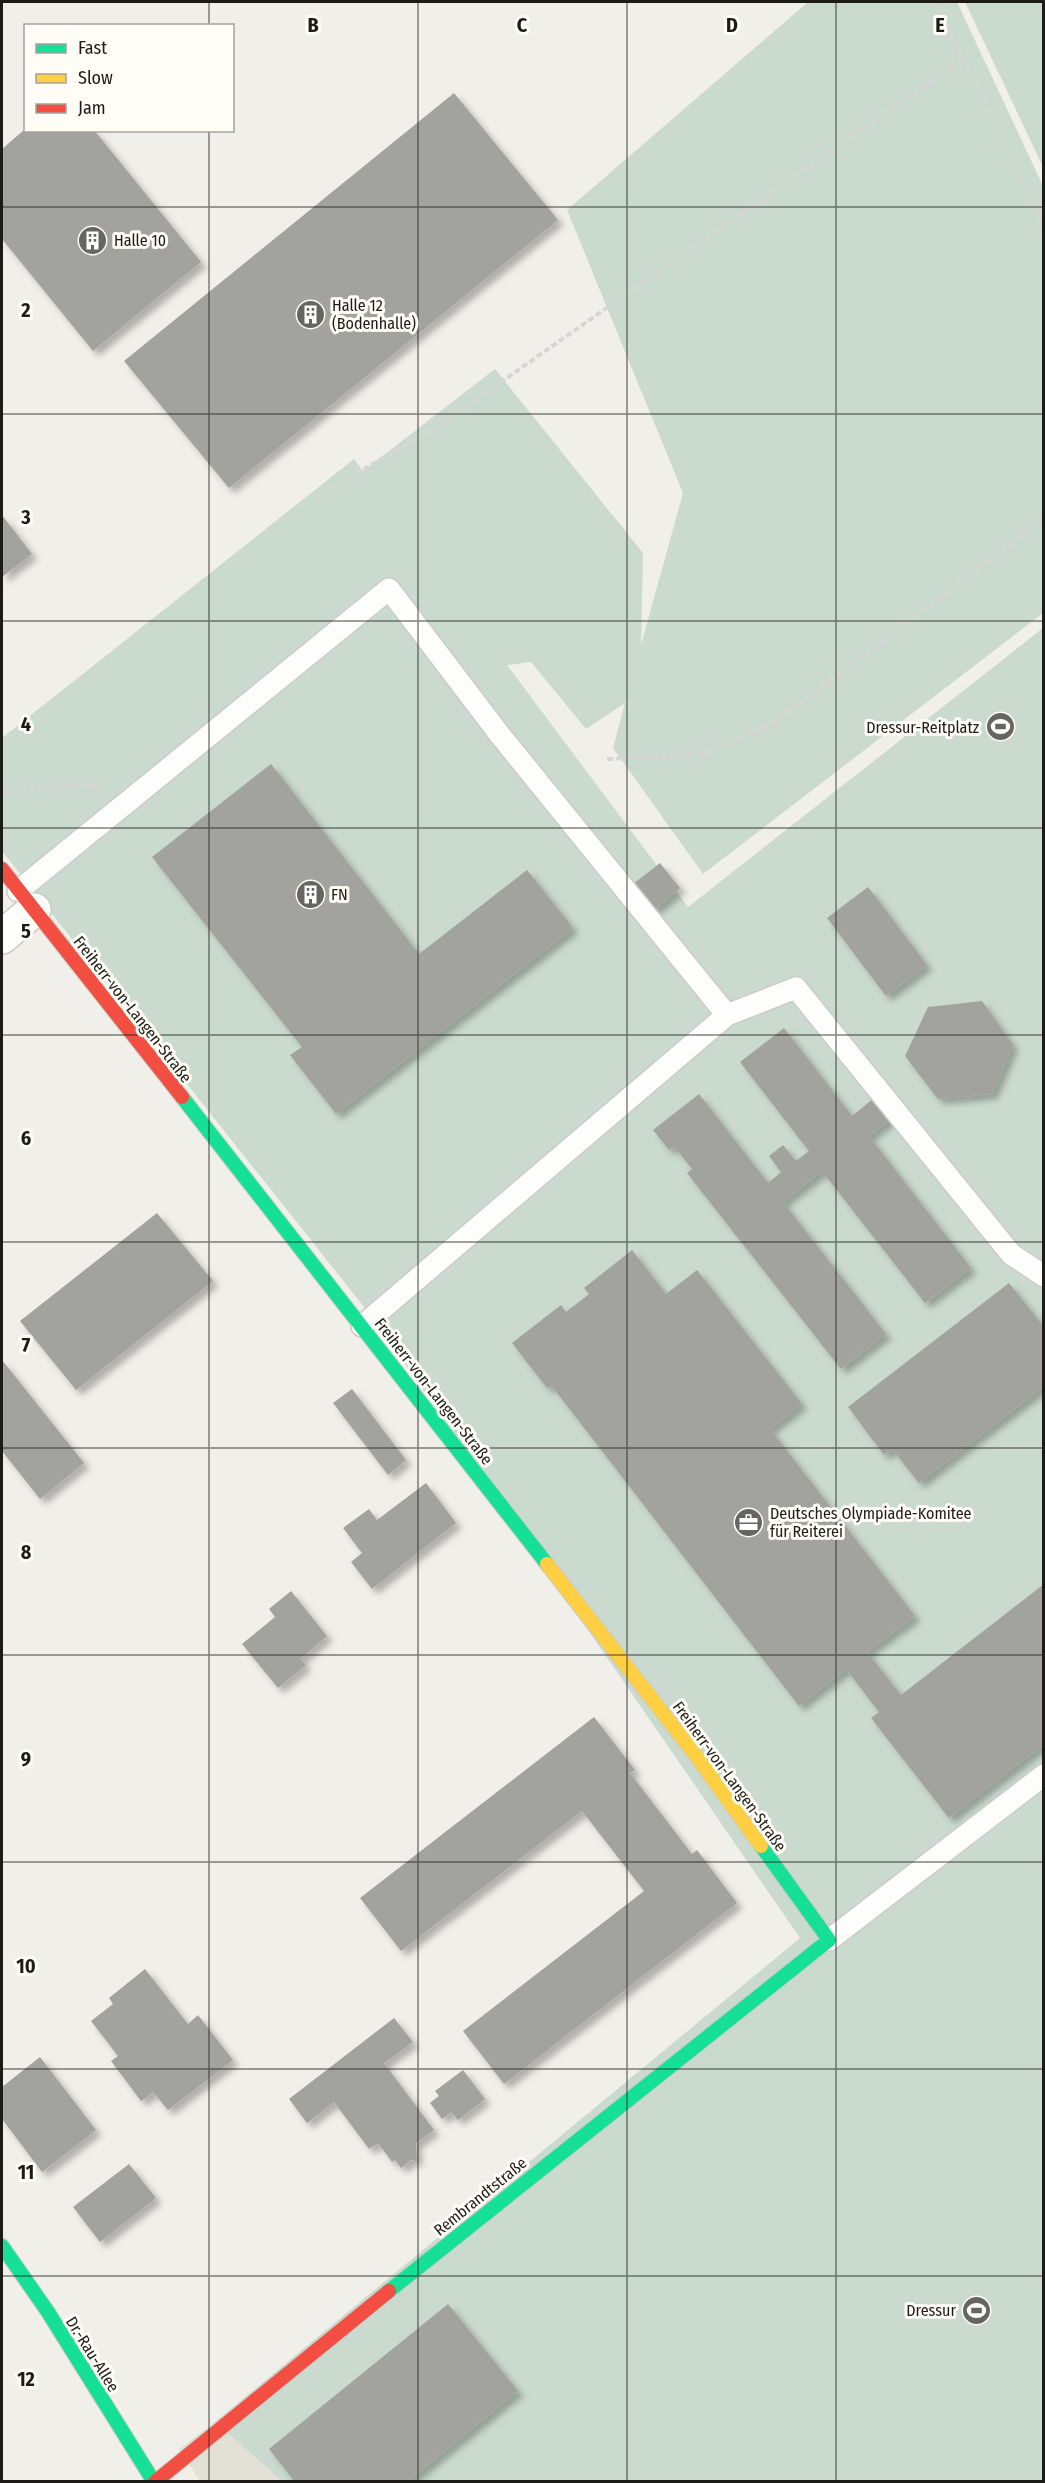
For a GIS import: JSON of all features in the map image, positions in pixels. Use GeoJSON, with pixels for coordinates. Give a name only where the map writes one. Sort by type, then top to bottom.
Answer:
{"type":"FeatureCollection","features":[{"type":"Feature","properties":{"kind":"street","name":"Freiherr-von-Langen-Straße"},"geometry":{"type":"LineString","coordinates":[[2,869],[363,1326],[694,1753],[829,1940]]}},
{"type":"Feature","properties":{"kind":"street"},"geometry":{"type":"LineString","coordinates":[[2,937],[26,901]]}},
{"type":"Feature","properties":{"kind":"street","name":"Rembrandtstraße"},"geometry":{"type":"LineString","coordinates":[[155,2481],[490,2208],[829,1940]]}},
{"type":"Feature","properties":{"kind":"street","name":"Dr.-Rau-Allee"},"geometry":{"type":"LineString","coordinates":[[2,2246],[48,2312],[155,2481]]}},
{"type":"Feature","properties":{"kind":"lane"},"geometry":{"type":"LineString","coordinates":[[26,901],[149,784],[389,589],[500,735],[727,1015]]}},
{"type":"Feature","properties":{"kind":"lane"},"geometry":{"type":"LineString","coordinates":[[363,1326],[727,1015],[796,988],[1011,1254],[1044,1276]]}},
{"type":"Feature","properties":{"kind":"lane"},"geometry":{"type":"LineString","coordinates":[[829,1940],[1044,1775]]}},
{"type":"Feature","properties":{"kind":"path"},"geometry":{"type":"LineString","coordinates":[[934,2],[1044,227]]}},
{"type":"Feature","properties":{"kind":"path"},"geometry":{"type":"LineString","coordinates":[[317,497],[444,422],[962,59]]}},
{"type":"Feature","properties":{"kind":"path"},"geometry":{"type":"LineString","coordinates":[[607,759],[705,754],[777,721],[1044,518]]}},
{"type":"Feature","properties":{"kind":"path"},"geometry":{"type":"LineString","coordinates":[[2,789],[149,784]]}},
{"type":"Feature","properties":{"kind":"shaded area"},"geometry":{"type":"Polygon","coordinates":[[[215,2422],[282,2481],[200,2481],[179,2449],[215,2422]]]}},
{"type":"Feature","properties":{"kind":"green space"},"geometry":{"type":"Polygon","coordinates":[[[808,2],[957,2],[1043,186],[1043,613],[703,874],[613,748],[625,703],[586,729],[531,662],[507,665],[688,907],[1043,628],[1043,2481],[282,2481],[215,2422],[800,1938],[376,1322],[2,851],[2,738],[354,459],[363,471],[495,369],[643,553],[641,645],[683,493],[567,210],[808,2]]]}},
{"type":"Feature","properties":{"kind":"green space"},"geometry":{"type":"Polygon","coordinates":[[[965,2],[1043,2],[1043,167],[965,2]]]}},
{"type":"Feature","properties":{"kind":"building","name":"Halle 12 (Bodenhalle)"},"geometry":{"type":"Polygon","coordinates":[[[454,93],[558,220],[229,488],[124,361],[454,93]]]}},
{"type":"Feature","properties":{"kind":"building","name":"Halle 10"},"geometry":{"type":"Polygon","coordinates":[[[24,130],[24,132],[96,132],[201,262],[93,351],[2,239],[2,149],[24,130]]]}},
{"type":"Feature","properties":{"kind":"building"},"geometry":{"type":"Polygon","coordinates":[[[2,515],[32,554],[2,577],[2,515]]]}},
{"type":"Feature","properties":{"kind":"building"},"geometry":{"type":"Polygon","coordinates":[[[271,764],[419,954],[527,870],[573,928],[336,1114],[290,1055],[302,1047],[152,857],[271,764]]]}},
{"type":"Feature","properties":{"kind":"building"},"geometry":{"type":"Polygon","coordinates":[[[660,863],[680,888],[654,910],[633,884],[660,863]]]}},
{"type":"Feature","properties":{"kind":"building"},"geometry":{"type":"Polygon","coordinates":[[[868,887],[927,965],[886,996],[827,918],[868,887]]]}},
{"type":"Feature","properties":{"kind":"building"},"geometry":{"type":"Polygon","coordinates":[[[982,1001],[1013,1045],[992,1094],[938,1099],[905,1056],[928,1007],[982,1001]]]}},
{"type":"Feature","properties":{"kind":"building"},"geometry":{"type":"Polygon","coordinates":[[[784,1028],[852,1116],[880,1093],[896,1115],[869,1136],[971,1268],[925,1303],[822,1171],[783,1202],[886,1334],[841,1369],[687,1173],[692,1169],[674,1146],[669,1150],[653,1130],[699,1094],[768,1183],[781,1172],[769,1156],[783,1145],[796,1161],[809,1151],[740,1062],[784,1028]]]}},
{"type":"Feature","properties":{"kind":"building"},"geometry":{"type":"Polygon","coordinates":[[[157,1213],[213,1281],[76,1390],[20,1321],[157,1213]]]}},
{"type":"Feature","properties":{"kind":"building","name":"Deutsches Olympiade-Komitee für Reiterei"},"geometry":{"type":"Polygon","coordinates":[[[632,1250],[666,1294],[697,1270],[802,1404],[770,1429],[915,1616],[867,1652],[901,1695],[1044,1584],[1044,1744],[949,1818],[871,1718],[879,1712],[846,1669],[799,1706],[551,1385],[547,1388],[512,1343],[561,1305],[566,1312],[589,1294],[584,1288],[632,1250]]]}},
{"type":"Feature","properties":{"kind":"building"},"geometry":{"type":"Polygon","coordinates":[[[1009,1283],[1044,1327],[1044,1386],[919,1483],[892,1449],[884,1455],[848,1407],[1009,1283]]]}},
{"type":"Feature","properties":{"kind":"building"},"geometry":{"type":"Polygon","coordinates":[[[2,1360],[84,1463],[40,1499],[2,1451],[2,1360]]]}},
{"type":"Feature","properties":{"kind":"building"},"geometry":{"type":"Polygon","coordinates":[[[352,1389],[406,1460],[388,1475],[333,1403],[352,1389]]]}},
{"type":"Feature","properties":{"kind":"building"},"geometry":{"type":"Polygon","coordinates":[[[426,1483],[456,1523],[372,1589],[351,1562],[362,1553],[343,1528],[369,1509],[377,1520],[426,1483]]]}},
{"type":"Feature","properties":{"kind":"building"},"geometry":{"type":"Polygon","coordinates":[[[291,1591],[327,1636],[300,1659],[306,1665],[278,1688],[242,1644],[275,1617],[269,1609],[291,1591]]]}},
{"type":"Feature","properties":{"kind":"building"},"geometry":{"type":"Polygon","coordinates":[[[594,1717],[635,1770],[630,1773],[692,1854],[697,1850],[737,1903],[504,2084],[463,2031],[644,1891],[582,1811],[401,1951],[360,1898],[594,1717]]]}},
{"type":"Feature","properties":{"kind":"building"},"geometry":{"type":"Polygon","coordinates":[[[145,1969],[188,2024],[198,2015],[233,2060],[168,2110],[153,2092],[141,2101],[111,2061],[118,2056],[91,2021],[113,2004],[109,1998],[145,1969]]]}},
{"type":"Feature","properties":{"kind":"building"},"geometry":{"type":"Polygon","coordinates":[[[394,2018],[413,2042],[384,2063],[434,2130],[416,2143],[417,2161],[411,2160],[401,2168],[395,2160],[392,2162],[378,2143],[369,2149],[334,2102],[307,2123],[289,2099],[394,2018]]]}},
{"type":"Feature","properties":{"kind":"building"},"geometry":{"type":"Polygon","coordinates":[[[40,2057],[96,2130],[42,2172],[2,2119],[2,2087],[40,2057]]]}},
{"type":"Feature","properties":{"kind":"building"},"geometry":{"type":"Polygon","coordinates":[[[463,2070],[485,2099],[458,2120],[451,2112],[442,2119],[430,2103],[439,2096],[435,2091],[463,2070]]]}},
{"type":"Feature","properties":{"kind":"building"},"geometry":{"type":"Polygon","coordinates":[[[129,2164],[156,2198],[100,2242],[73,2207],[129,2164]]]}},
{"type":"Feature","properties":{"kind":"building"},"geometry":{"type":"Polygon","coordinates":[[[448,2304],[518,2391],[407,2482],[295,2482],[269,2449],[448,2304]]]}},
{"type":"Feature","properties":{"kind":"traffic: fast"},"geometry":{"type":"LineString","coordinates":[[182,1097],[547,1564]]}},
{"type":"Feature","properties":{"kind":"traffic: fast"},"geometry":{"type":"LineString","coordinates":[[389,2291],[829,1940],[761,1846]]}},
{"type":"Feature","properties":{"kind":"traffic: fast"},"geometry":{"type":"LineString","coordinates":[[2,2246],[48,2312],[154,2482]]}},
{"type":"Feature","properties":{"kind":"traffic: slow"},"geometry":{"type":"LineString","coordinates":[[547,1564],[694,1753],[761,1846]]}},
{"type":"Feature","properties":{"kind":"traffic: jam"},"geometry":{"type":"LineString","coordinates":[[2,869],[182,1097]]}},
{"type":"Feature","properties":{"kind":"traffic: jam"},"geometry":{"type":"LineString","coordinates":[[155,2482],[389,2291]]}},
{"type":"Feature","properties":{"kind":"place","name":"Halle 10"},"geometry":{"type":"Point","coordinates":[93,240]}},
{"type":"Feature","properties":{"kind":"place","name":"Halle 12 (Bodenhalle)"},"geometry":{"type":"Point","coordinates":[311,314]}},
{"type":"Feature","properties":{"kind":"place","name":"Dressur-Reitplatz"},"geometry":{"type":"Point","coordinates":[1000,727]}},
{"type":"Feature","properties":{"kind":"place","name":"FN"},"geometry":{"type":"Point","coordinates":[310,894]}},
{"type":"Feature","properties":{"kind":"place","name":"Deutsches Olympiade-Komitee für Reiterei"},"geometry":{"type":"Point","coordinates":[749,1522]}},
{"type":"Feature","properties":{"kind":"place","name":"Dressur"},"geometry":{"type":"Point","coordinates":[977,2310]}}]}
